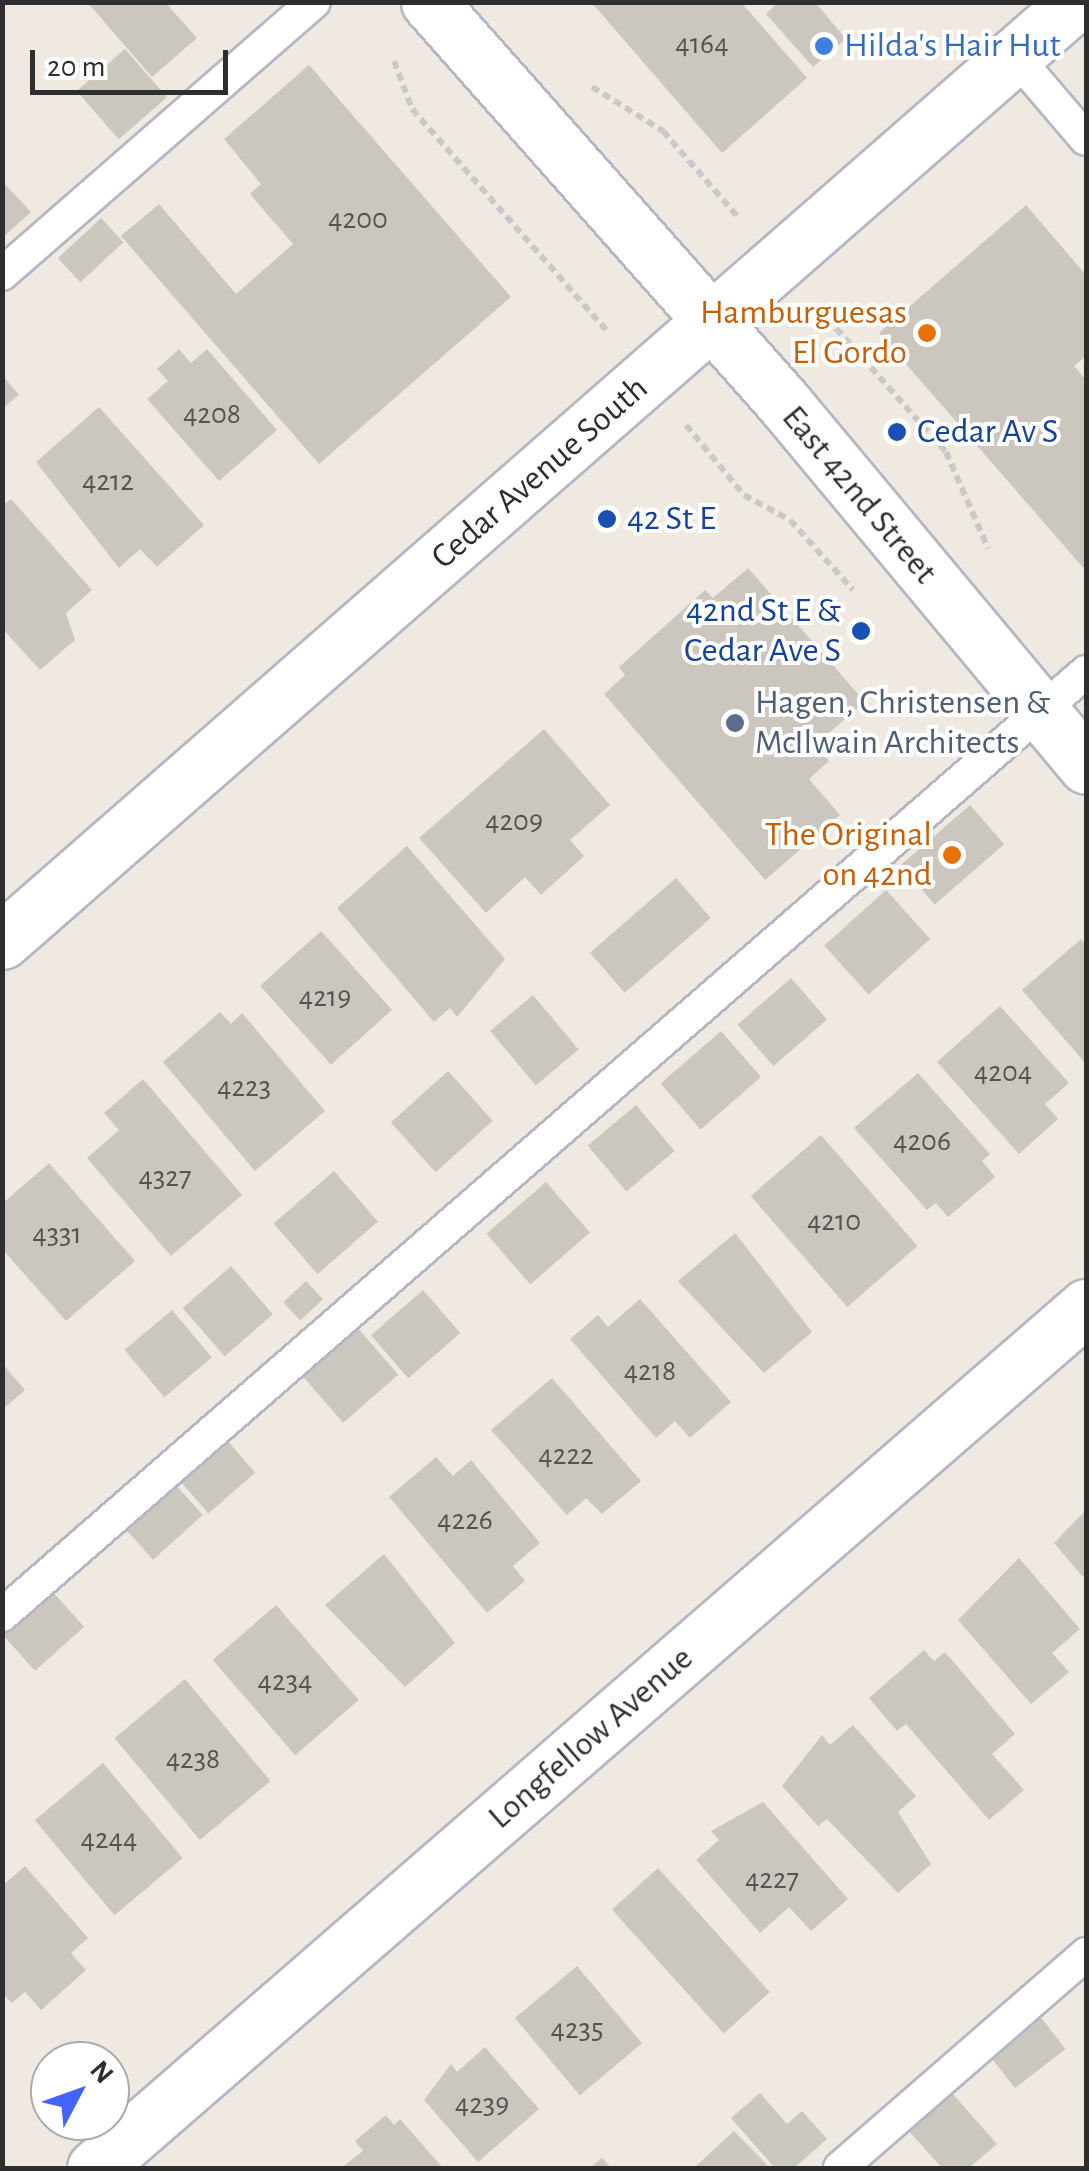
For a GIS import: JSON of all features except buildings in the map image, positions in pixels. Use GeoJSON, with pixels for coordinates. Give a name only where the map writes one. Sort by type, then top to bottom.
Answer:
{"type":"FeatureCollection","features":[{"type":"Feature","properties":{"kind":"street","name":"East 42nd Street"},"geometry":{"type":"LineString","coordinates":[[428,2],[712,322],[1086,766]]}},
{"type":"Feature","properties":{"kind":"street","name":"Cedar Avenue South"},"geometry":{"type":"LineString","coordinates":[[2,942],[1076,2]]}},
{"type":"Feature","properties":{"kind":"street","name":"Longfellow Avenue"},"geometry":{"type":"LineString","coordinates":[[95,2168],[1086,1307]]}},
{"type":"Feature","properties":{"kind":"lane"},"geometry":{"type":"LineString","coordinates":[[2,274],[314,2]]}},
{"type":"Feature","properties":{"kind":"lane"},"geometry":{"type":"LineString","coordinates":[[1015,56],[1086,139]]}},
{"type":"Feature","properties":{"kind":"lane"},"geometry":{"type":"LineString","coordinates":[[2,1615],[1086,672]]}},
{"type":"Feature","properties":{"kind":"lane"},"geometry":{"type":"LineString","coordinates":[[840,2168],[1086,1954]]}},
{"type":"Feature","properties":{"kind":"path"},"geometry":{"type":"LineString","coordinates":[[391,52],[412,110],[595,318]]}},
{"type":"Feature","properties":{"kind":"path"},"geometry":{"type":"LineString","coordinates":[[825,315],[946,452],[989,559]]}},
{"type":"Feature","properties":{"kind":"place","name":"Hilda's Hair Hut"},"geometry":{"type":"Point","coordinates":[824,46]}},
{"type":"Feature","properties":{"kind":"place","name":"Hamburguesas El Gordo"},"geometry":{"type":"Point","coordinates":[927,333]}},
{"type":"Feature","properties":{"kind":"place","name":"Cedar Av S"},"geometry":{"type":"Point","coordinates":[897,432]}},
{"type":"Feature","properties":{"kind":"place","name":"42 St E"},"geometry":{"type":"Point","coordinates":[607,519]}},
{"type":"Feature","properties":{"kind":"place","name":"42nd St E & Cedar Ave S"},"geometry":{"type":"Point","coordinates":[861,631]}},
{"type":"Feature","properties":{"kind":"place","name":"Hagen, Christensen & McIlwain Architects"},"geometry":{"type":"Point","coordinates":[735,723]}},
{"type":"Feature","properties":{"kind":"place","name":"The Original on 42nd"},"geometry":{"type":"Point","coordinates":[952,855]}}]}
